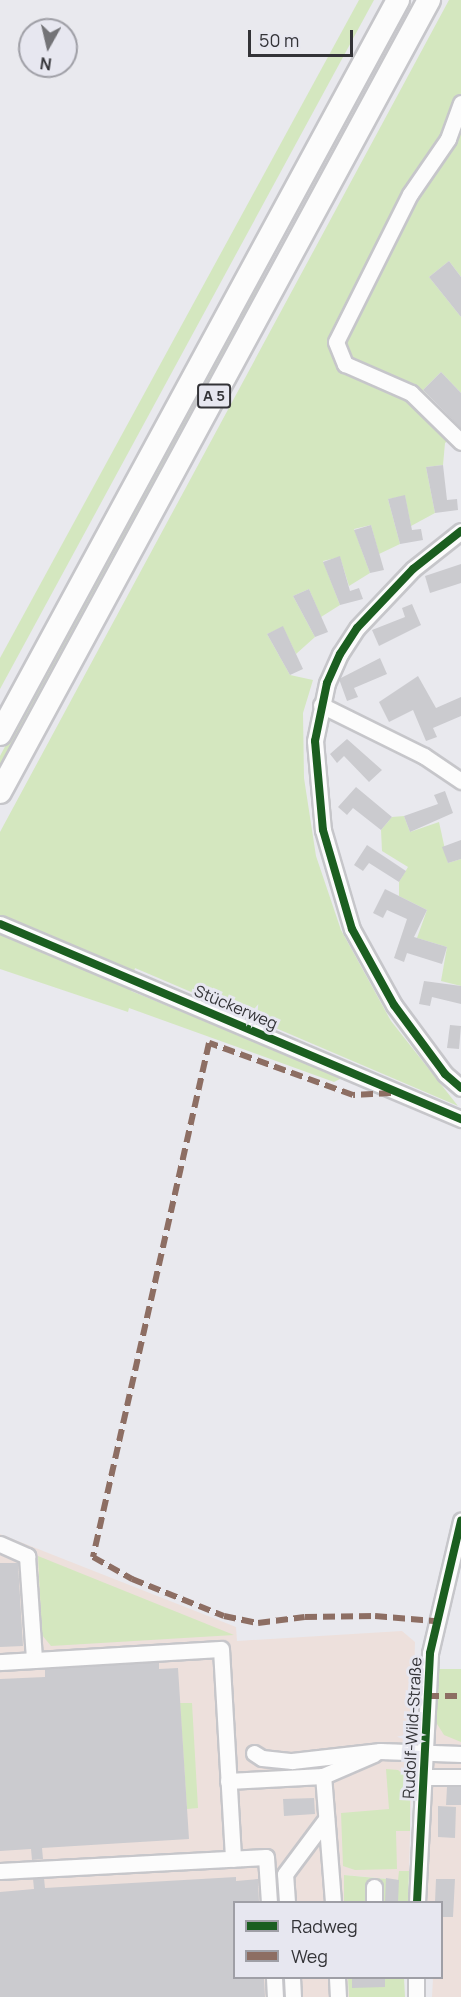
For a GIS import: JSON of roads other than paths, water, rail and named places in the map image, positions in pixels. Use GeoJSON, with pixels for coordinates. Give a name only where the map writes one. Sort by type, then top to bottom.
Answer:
{"type":"FeatureCollection","features":[{"type":"Feature","properties":{"kind":"highway","name":"A 5"},"geometry":{"type":"LineString","coordinates":[[0,734],[398,0]]}},
{"type":"Feature","properties":{"kind":"highway","name":"A 5"},"geometry":{"type":"LineString","coordinates":[[0,792],[429,0]]}},
{"type":"Feature","properties":{"kind":"street"},"geometry":{"type":"LineString","coordinates":[[461,103],[448,139],[410,194],[336,342],[345,364],[411,393],[461,442]]}},
{"type":"Feature","properties":{"kind":"street"},"geometry":{"type":"LineString","coordinates":[[461,531],[412,569],[357,628],[340,654],[321,705],[315,741],[323,830],[352,929],[394,1005],[446,1074],[461,1088]]}},
{"type":"Feature","properties":{"kind":"street"},"geometry":{"type":"LineString","coordinates":[[321,705],[424,756],[461,781]]}},
{"type":"Feature","properties":{"kind":"street","name":"Stückerweg"},"geometry":{"type":"LineString","coordinates":[[0,924],[461,1119]]}},
{"type":"Feature","properties":{"kind":"street","name":"Rudolf-Wild-Straße"},"geometry":{"type":"LineString","coordinates":[[417,1901],[429,1653],[450,1558],[461,1521]]}},
{"type":"Feature","properties":{"kind":"street"},"geometry":{"type":"LineString","coordinates":[[0,1544],[27,1556],[34,1660]]}},
{"type":"Feature","properties":{"kind":"street"},"geometry":{"type":"LineString","coordinates":[[0,1662],[221,1649],[233,1859]]}},
{"type":"Feature","properties":{"kind":"street"},"geometry":{"type":"LineString","coordinates":[[254,1753],[262,1758],[280,1757],[289,1752],[317,1750],[329,1754],[424,1750],[461,1754]]}},
{"type":"Feature","properties":{"kind":"street"},"geometry":{"type":"LineString","coordinates":[[228,1781],[323,1776],[380,1751]]}},
{"type":"Feature","properties":{"kind":"street"},"geometry":{"type":"LineString","coordinates":[[323,1776],[333,1901]]}},
{"type":"Feature","properties":{"kind":"street"},"geometry":{"type":"LineString","coordinates":[[424,1777],[461,1777]]}},
{"type":"Feature","properties":{"kind":"street"},"geometry":{"type":"LineString","coordinates":[[287,1901],[285,1874],[326,1819]]}},
{"type":"Feature","properties":{"kind":"street"},"geometry":{"type":"LineString","coordinates":[[0,1871],[266,1857],[269,1901]]}},
{"type":"Feature","properties":{"kind":"street"},"geometry":{"type":"LineString","coordinates":[[274,1979],[275,1997]]}},
{"type":"Feature","properties":{"kind":"street"},"geometry":{"type":"LineString","coordinates":[[292,1979],[293,1997]]}},
{"type":"Feature","properties":{"kind":"street"},"geometry":{"type":"LineString","coordinates":[[337,1979],[338,1997]]}},
{"type":"Feature","properties":{"kind":"street"},"geometry":{"type":"LineString","coordinates":[[416,1979],[416,1997]]}}]}
